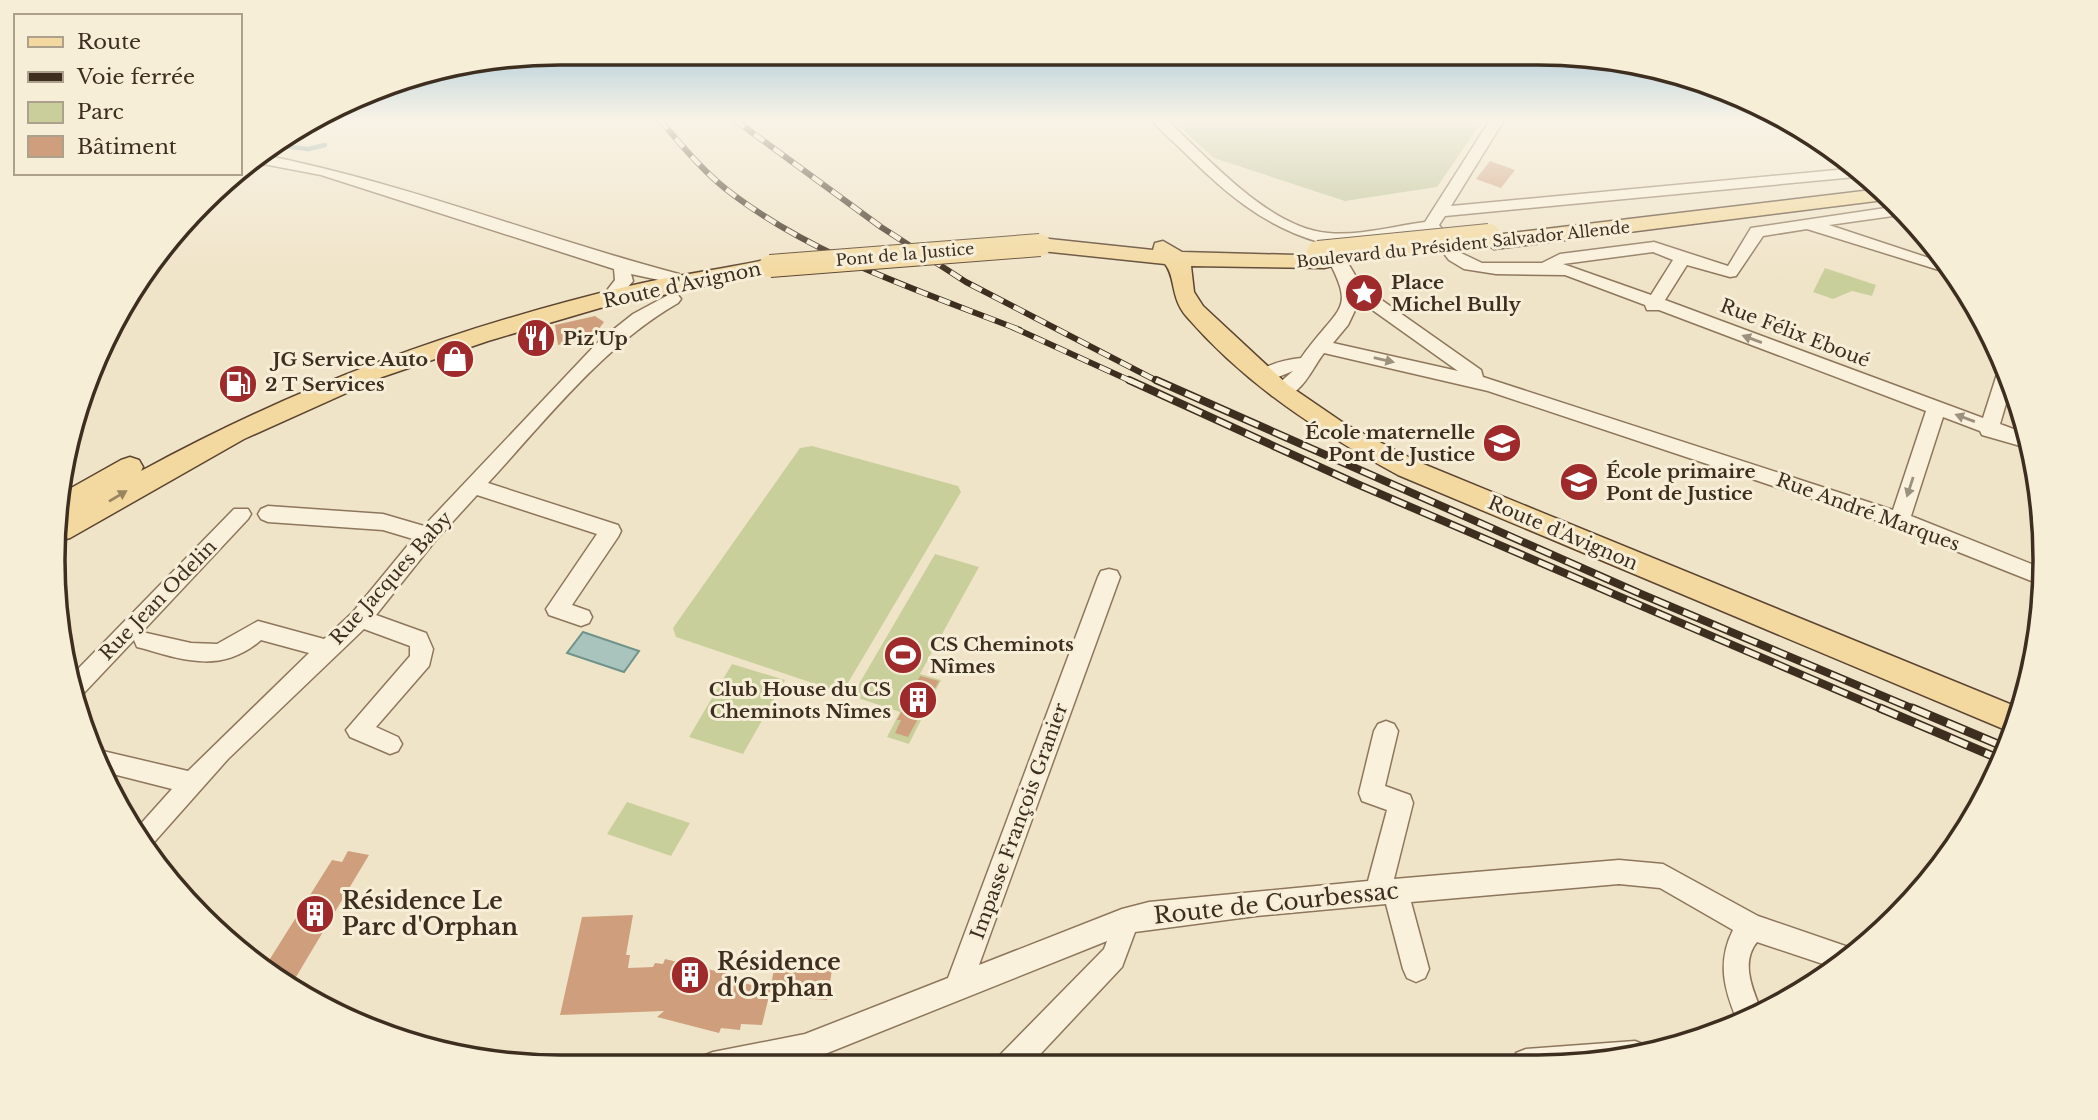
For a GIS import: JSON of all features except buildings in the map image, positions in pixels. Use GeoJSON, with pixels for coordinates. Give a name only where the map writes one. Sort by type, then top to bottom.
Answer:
{"type":"FeatureCollection","features":[{"type":"Feature","properties":{"kind":"main road","name":"Boulevard du Président Salvador Allende"},"geometry":{"type":"LineString","coordinates":[[1491,239],[1866,189]]}},
{"type":"Feature","properties":{"kind":"main road","name":"Boulevard du Président Salvador Allende"},"geometry":{"type":"LineString","coordinates":[[1040,245],[1169,254],[1323,250],[1491,239],[1873,195]]}},
{"type":"Feature","properties":{"kind":"main road","name":"Pont de la Justice"},"geometry":{"type":"LineString","coordinates":[[770,266],[1040,245]]}},
{"type":"Feature","properties":{"kind":"main road","name":"Route d'Avignon"},"geometry":{"type":"LineString","coordinates":[[1169,254],[1182,270],[1183,292],[1194,311],[1271,384],[1300,408],[1408,468],[2008,716]]}},
{"type":"Feature","properties":{"kind":"main road","name":"Route d'Avignon"},"geometry":{"type":"LineString","coordinates":[[68,502],[225,419],[388,353],[520,313],[619,278],[673,288],[730,268],[770,266]]}},
{"type":"Feature","properties":{"kind":"main road","name":"Route d'Avignon"},"geometry":{"type":"LineString","coordinates":[[66,527],[151,476],[240,429],[323,391],[420,354],[662,286],[724,277],[770,266]]}},
{"type":"Feature","properties":{"kind":"street"},"geometry":{"type":"LineString","coordinates":[[327,172],[619,278]]}},
{"type":"Feature","properties":{"kind":"street"},"geometry":{"type":"LineString","coordinates":[[1217,172],[1249,201],[1323,250],[1349,281],[1350,294],[1346,316],[1302,364],[1299,379],[1271,384]]}},
{"type":"Feature","properties":{"kind":"street"},"geometry":{"type":"LineString","coordinates":[[1434,219],[1464,172]]}},
{"type":"Feature","properties":{"kind":"street"},"geometry":{"type":"LineString","coordinates":[[1323,250],[1434,219],[1847,174]]}},
{"type":"Feature","properties":{"kind":"street"},"geometry":{"type":"LineString","coordinates":[[1434,219],[1458,259],[1482,269],[1546,267],[1560,259],[1648,247],[1730,272],[1735,269],[1757,232],[1890,212]]}},
{"type":"Feature","properties":{"kind":"street"},"geometry":{"type":"LineString","coordinates":[[1808,224],[1936,266]]}},
{"type":"Feature","properties":{"kind":"street"},"geometry":{"type":"LineString","coordinates":[[1654,305],[1683,258]]}},
{"type":"Feature","properties":{"kind":"street","name":"Rue Félix Eboué"},"geometry":{"type":"LineString","coordinates":[[1546,267],[1568,270],[1654,305],[2018,438]]}},
{"type":"Feature","properties":{"kind":"street","name":"Rue Jacques Baby"},"geometry":{"type":"LineString","coordinates":[[147,834],[260,711],[361,618],[428,535],[605,345],[673,288]]}},
{"type":"Feature","properties":{"kind":"street"},"geometry":{"type":"LineString","coordinates":[[1350,294],[1377,305],[1450,368]]}},
{"type":"Feature","properties":{"kind":"street"},"geometry":{"type":"LineString","coordinates":[[1320,346],[1450,368]]}},
{"type":"Feature","properties":{"kind":"street","name":"Rue André Marques"},"geometry":{"type":"LineString","coordinates":[[1450,368],[1491,385],[1899,520],[2033,573]]}},
{"type":"Feature","properties":{"kind":"street"},"geometry":{"type":"LineString","coordinates":[[1990,429],[2002,387]]}},
{"type":"Feature","properties":{"kind":"street"},"geometry":{"type":"LineString","coordinates":[[1899,520],[1936,408]]}},
{"type":"Feature","properties":{"kind":"street"},"geometry":{"type":"LineString","coordinates":[[474,486],[611,531],[557,609],[581,617]]}},
{"type":"Feature","properties":{"kind":"street","name":"Rue Jean Odelin"},"geometry":{"type":"LineString","coordinates":[[80,681],[241,514]]}},
{"type":"Feature","properties":{"kind":"street"},"geometry":{"type":"LineString","coordinates":[[268,514],[383,522],[428,535]]}},
{"type":"Feature","properties":{"kind":"street","name":"Impasse François Granier"},"geometry":{"type":"LineString","coordinates":[[958,987],[1109,577]]}},
{"type":"Feature","properties":{"kind":"street"},"geometry":{"type":"LineString","coordinates":[[361,618],[418,640],[422,649],[421,659],[358,730],[390,744]]}},
{"type":"Feature","properties":{"kind":"street"},"geometry":{"type":"LineString","coordinates":[[145,640],[208,657],[242,645],[258,630],[327,649]]}},
{"type":"Feature","properties":{"kind":"street"},"geometry":{"type":"LineString","coordinates":[[1387,731],[1371,793],[1401,803],[1387,892],[1416,969]]}},
{"type":"Feature","properties":{"kind":"street"},"geometry":{"type":"LineString","coordinates":[[108,762],[192,783]]}},
{"type":"Feature","properties":{"kind":"street","name":"Route de Courbessac"},"geometry":{"type":"LineString","coordinates":[[811,1055],[958,987],[1122,922],[1149,915],[1619,872],[1663,876],[1752,927],[1836,955]]}},
{"type":"Feature","properties":{"kind":"street"},"geometry":{"type":"LineString","coordinates":[[1020,1055],[1113,958],[1121,940],[1122,922]]}},
{"type":"Feature","properties":{"kind":"street"},"geometry":{"type":"LineString","coordinates":[[1747,1009],[1734,971],[1736,948],[1752,927]]}},
{"type":"Feature","properties":{"kind":"green space"},"geometry":{"type":"Polygon","coordinates":[[[1257,172],[1447,172],[1437,187],[1345,201],[1257,172]]]}},
{"type":"Feature","properties":{"kind":"green space"},"geometry":{"type":"Polygon","coordinates":[[[1825,268],[1876,285],[1872,296],[1852,291],[1833,299],[1813,292],[1825,268]]]}},
{"type":"Feature","properties":{"kind":"green space"},"geometry":{"type":"Polygon","coordinates":[[[812,446],[958,486],[961,492],[842,693],[676,637],[673,628],[800,448],[812,446]]]}},
{"type":"Feature","properties":{"kind":"green space","name":"CS Cheminots Nîmes"},"geometry":{"type":"Polygon","coordinates":[[[935,554],[979,567],[920,674],[941,680],[909,744],[887,737],[900,712],[852,696],[935,554]]]}},
{"type":"Feature","properties":{"kind":"green space"},"geometry":{"type":"Polygon","coordinates":[[[732,664],[785,680],[743,754],[689,737],[732,664]]]}},
{"type":"Feature","properties":{"kind":"green space"},"geometry":{"type":"Polygon","coordinates":[[[627,802],[690,823],[671,856],[607,834],[627,802]]]}},
{"type":"Feature","properties":{"kind":"water"},"geometry":{"type":"Polygon","coordinates":[[[583,632],[639,651],[624,672],[567,653],[583,632]]]}},
{"type":"Feature","properties":{"kind":"railway"},"geometry":{"type":"LineString","coordinates":[[707,172],[724,188],[768,218],[837,256],[910,288],[1020,330]]}},
{"type":"Feature","properties":{"kind":"railway"},"geometry":{"type":"LineString","coordinates":[[806,172],[881,227],[966,282],[1159,382]]}},
{"type":"Feature","properties":{"kind":"railway"},"geometry":{"type":"LineString","coordinates":[[1012,327],[1133,382]]}},
{"type":"Feature","properties":{"kind":"railway"},"geometry":{"type":"LineString","coordinates":[[1129,380],[1357,484],[1884,710]]}},
{"type":"Feature","properties":{"kind":"railway"},"geometry":{"type":"LineString","coordinates":[[1156,380],[1641,594],[1916,710]]}},
{"type":"Feature","properties":{"kind":"railway"},"geometry":{"type":"LineString","coordinates":[[1880,708],[1993,756]]}},
{"type":"Feature","properties":{"kind":"railway"},"geometry":{"type":"LineString","coordinates":[[1912,708],[1998,744]]}},
{"type":"Feature","properties":{"kind":"place","name":"Place Michel Bully"},"geometry":{"type":"Point","coordinates":[1364,293]}},
{"type":"Feature","properties":{"kind":"place","name":"Piz'Up"},"geometry":{"type":"Point","coordinates":[536,338]}},
{"type":"Feature","properties":{"kind":"place","name":"JG Service Auto"},"geometry":{"type":"Point","coordinates":[455,359]}},
{"type":"Feature","properties":{"kind":"place","name":"2 T Services"},"geometry":{"type":"Point","coordinates":[238,384]}},
{"type":"Feature","properties":{"kind":"place","name":"École maternelle Pont de Justice"},"geometry":{"type":"Point","coordinates":[1502,443]}},
{"type":"Feature","properties":{"kind":"place","name":"École primaire Pont de Justice"},"geometry":{"type":"Point","coordinates":[1579,482]}},
{"type":"Feature","properties":{"kind":"place","name":"CS Cheminots Nîmes"},"geometry":{"type":"Point","coordinates":[903,655]}},
{"type":"Feature","properties":{"kind":"place","name":"Club House du CS Cheminots Nîmes"},"geometry":{"type":"Point","coordinates":[918,700]}},
{"type":"Feature","properties":{"kind":"place","name":"Résidence Le Parc d'Orphan"},"geometry":{"type":"Point","coordinates":[315,914]}},
{"type":"Feature","properties":{"kind":"place","name":"Résidence d'Orphan"},"geometry":{"type":"Point","coordinates":[690,975]}}]}
